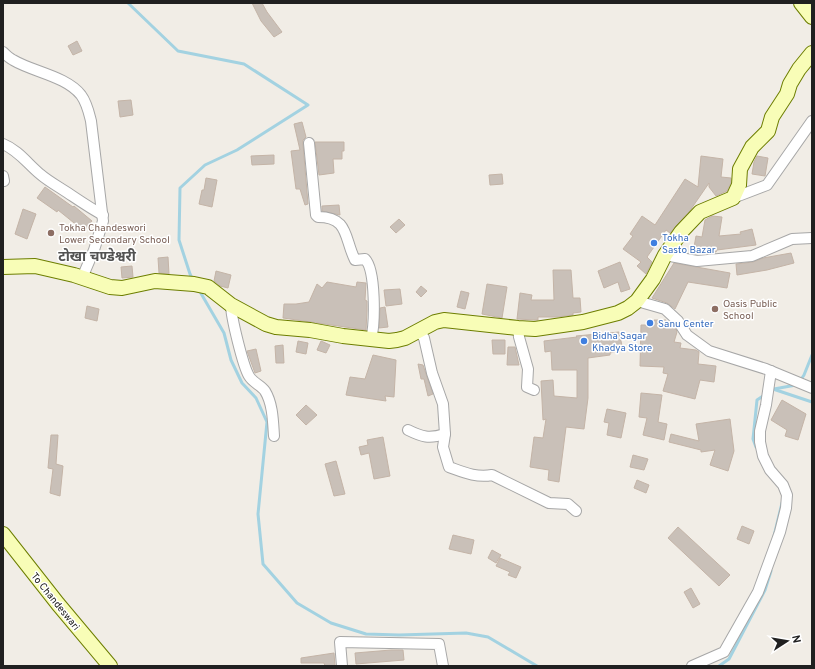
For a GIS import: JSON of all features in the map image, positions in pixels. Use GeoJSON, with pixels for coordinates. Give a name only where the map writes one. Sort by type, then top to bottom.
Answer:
{"type":"FeatureCollection","features":[{"type":"Feature","properties":{"kind":"street"},"geometry":{"type":"LineString","coordinates":[[801,3],[812,17]]}},
{"type":"Feature","properties":{"kind":"street"},"geometry":{"type":"LineString","coordinates":[[3,52],[13,60],[60,80],[81,95],[92,121],[103,221],[94,250],[82,278]]}},
{"type":"Feature","properties":{"kind":"street"},"geometry":{"type":"LineString","coordinates":[[732,198],[739,185],[740,169],[752,147],[768,131],[772,117],[787,94],[790,84],[799,69],[812,53]]}},
{"type":"Feature","properties":{"kind":"street"},"geometry":{"type":"LineString","coordinates":[[3,267],[35,266],[110,287],[122,288],[155,281],[194,284],[208,287],[231,304],[266,324],[276,327],[310,330],[371,339],[397,340],[419,331],[434,322],[444,320],[518,328],[535,329],[556,327],[604,317],[628,308],[637,301],[653,279],[665,255],[681,232],[700,212],[767,184],[812,121]]}},
{"type":"Feature","properties":{"kind":"street"},"geometry":{"type":"LineString","coordinates":[[309,143],[316,215],[318,217],[330,218],[338,222],[347,235],[355,260],[365,258],[368,262],[373,285],[373,331],[371,339]]}},
{"type":"Feature","properties":{"kind":"street"},"geometry":{"type":"LineString","coordinates":[[3,144],[28,162],[40,174],[55,185],[86,206],[103,215]]}},
{"type":"Feature","properties":{"kind":"street"},"geometry":{"type":"LineString","coordinates":[[665,255],[697,261],[752,256],[792,239],[812,238]]}},
{"type":"Feature","properties":{"kind":"street"},"geometry":{"type":"LineString","coordinates":[[637,301],[664,309],[678,321],[687,335],[709,351],[771,371],[809,387]]}},
{"type":"Feature","properties":{"kind":"street"},"geometry":{"type":"LineString","coordinates":[[231,304],[232,317],[246,369],[250,378],[264,390],[269,400],[273,416],[274,436]]}},
{"type":"Feature","properties":{"kind":"street"},"geometry":{"type":"LineString","coordinates":[[518,328],[518,337],[528,369],[527,387],[534,390]]}},
{"type":"Feature","properties":{"kind":"street"},"geometry":{"type":"LineString","coordinates":[[419,331],[424,338],[432,373],[443,404],[445,434],[443,447],[448,467],[471,475],[483,477],[492,475],[549,503],[568,504],[576,511]]}},
{"type":"Feature","properties":{"kind":"street"},"geometry":{"type":"LineString","coordinates":[[692,666],[724,652],[758,592],[780,532],[786,508],[787,495],[783,485],[770,470],[763,456],[760,442],[760,431],[771,371]]}},
{"type":"Feature","properties":{"kind":"street"},"geometry":{"type":"LineString","coordinates":[[408,430],[419,436],[434,438],[445,434]]}},
{"type":"Feature","properties":{"kind":"street","name":"To Chandeswari"},"geometry":{"type":"LineString","coordinates":[[3,534],[58,604],[110,666]]}},
{"type":"Feature","properties":{"kind":"street"},"geometry":{"type":"LineString","coordinates":[[342,666],[340,642],[438,644],[443,666]]}},
{"type":"Feature","properties":{"kind":"building"},"geometry":{"type":"Polygon","coordinates":[[[252,3],[262,3],[282,32],[274,37],[261,21],[252,3]]]}},
{"type":"Feature","properties":{"kind":"building"},"geometry":{"type":"Polygon","coordinates":[[[77,41],[82,51],[73,55],[68,46],[77,41]]]}},
{"type":"Feature","properties":{"kind":"building"},"geometry":{"type":"Polygon","coordinates":[[[131,100],[133,115],[120,117],[118,101],[131,100]]]}},
{"type":"Feature","properties":{"kind":"building"},"geometry":{"type":"Polygon","coordinates":[[[302,122],[306,137],[303,140],[303,144],[308,204],[305,205],[300,189],[296,189],[291,151],[300,150],[294,124],[302,122]]]}},
{"type":"Feature","properties":{"kind":"building"},"geometry":{"type":"Polygon","coordinates":[[[315,142],[344,142],[342,159],[333,159],[334,173],[319,175],[315,142]]]}},
{"type":"Feature","properties":{"kind":"building"},"geometry":{"type":"Polygon","coordinates":[[[274,155],[274,164],[252,165],[251,156],[274,155]]]}},
{"type":"Feature","properties":{"kind":"building"},"geometry":{"type":"Polygon","coordinates":[[[701,156],[723,159],[721,177],[731,178],[731,183],[727,191],[716,196],[709,187],[709,183],[689,212],[670,233],[666,230],[647,257],[652,262],[646,274],[637,266],[641,262],[623,249],[633,236],[630,234],[642,216],[655,225],[685,179],[698,187],[701,156]]]}},
{"type":"Feature","properties":{"kind":"building"},"geometry":{"type":"Polygon","coordinates":[[[757,156],[768,158],[765,176],[752,174],[754,162],[757,156]]]}},
{"type":"Feature","properties":{"kind":"building"},"geometry":{"type":"Polygon","coordinates":[[[502,174],[503,184],[490,185],[489,175],[502,174]]]}},
{"type":"Feature","properties":{"kind":"building"},"geometry":{"type":"Polygon","coordinates":[[[206,178],[217,180],[212,207],[199,204],[206,178]]]}},
{"type":"Feature","properties":{"kind":"building"},"geometry":{"type":"Polygon","coordinates":[[[45,187],[73,207],[74,206],[92,221],[84,231],[58,210],[57,212],[37,198],[45,187]]]}},
{"type":"Feature","properties":{"kind":"building"},"geometry":{"type":"Polygon","coordinates":[[[339,205],[340,215],[322,211],[322,206],[339,205]]]}},
{"type":"Feature","properties":{"kind":"building"},"geometry":{"type":"Polygon","coordinates":[[[23,209],[36,214],[27,239],[15,234],[23,209]]]}},
{"type":"Feature","properties":{"kind":"building"},"geometry":{"type":"Polygon","coordinates":[[[712,216],[722,217],[719,236],[741,234],[740,232],[752,229],[756,245],[717,250],[716,252],[694,247],[696,236],[702,237],[705,220],[712,216]]]}},
{"type":"Feature","properties":{"kind":"building"},"geometry":{"type":"Polygon","coordinates":[[[399,219],[405,225],[396,233],[390,227],[399,219]]]}},
{"type":"Feature","properties":{"kind":"building"},"geometry":{"type":"Polygon","coordinates":[[[791,253],[794,263],[767,270],[737,275],[736,264],[753,262],[763,258],[791,253]]]}},
{"type":"Feature","properties":{"kind":"building"},"geometry":{"type":"Polygon","coordinates":[[[168,257],[169,274],[159,273],[158,258],[168,257]]]}},
{"type":"Feature","properties":{"kind":"building"},"geometry":{"type":"Polygon","coordinates":[[[620,262],[630,289],[621,292],[618,282],[604,288],[598,271],[620,262]]]}},
{"type":"Feature","properties":{"kind":"building"},"geometry":{"type":"Polygon","coordinates":[[[674,263],[730,273],[727,288],[688,282],[675,309],[667,303],[652,298],[674,263]]]}},
{"type":"Feature","properties":{"kind":"building"},"geometry":{"type":"Polygon","coordinates":[[[132,266],[133,277],[122,278],[121,267],[132,266]]]}},
{"type":"Feature","properties":{"kind":"building"},"geometry":{"type":"Polygon","coordinates":[[[553,270],[571,270],[573,298],[580,298],[581,312],[573,313],[573,315],[557,317],[538,317],[538,320],[517,319],[520,293],[532,295],[531,300],[554,300],[553,270]]]}},
{"type":"Feature","properties":{"kind":"building"},"geometry":{"type":"Polygon","coordinates":[[[216,271],[231,275],[228,288],[220,286],[214,281],[216,271]]]}},
{"type":"Feature","properties":{"kind":"building"},"geometry":{"type":"Polygon","coordinates":[[[327,282],[356,287],[357,282],[366,283],[366,330],[283,318],[284,304],[309,302],[317,284],[322,288],[327,282]]]}},
{"type":"Feature","properties":{"kind":"building"},"geometry":{"type":"Polygon","coordinates":[[[487,284],[507,287],[502,318],[482,314],[487,284]]]}},
{"type":"Feature","properties":{"kind":"building"},"geometry":{"type":"Polygon","coordinates":[[[421,286],[427,291],[421,297],[416,292],[421,286]]]}},
{"type":"Feature","properties":{"kind":"building"},"geometry":{"type":"Polygon","coordinates":[[[400,289],[402,304],[386,306],[384,290],[400,289]]]}},
{"type":"Feature","properties":{"kind":"building"},"geometry":{"type":"Polygon","coordinates":[[[461,291],[469,293],[465,309],[457,307],[461,291]]]}},
{"type":"Feature","properties":{"kind":"building"},"geometry":{"type":"Polygon","coordinates":[[[87,306],[99,309],[97,321],[85,318],[87,306]]]}},
{"type":"Feature","properties":{"kind":"building"},"geometry":{"type":"Polygon","coordinates":[[[385,307],[388,327],[379,328],[380,308],[385,307]]]}},
{"type":"Feature","properties":{"kind":"building"},"geometry":{"type":"Polygon","coordinates":[[[654,320],[666,320],[666,327],[676,329],[677,332],[674,342],[681,343],[680,348],[696,350],[699,352],[698,364],[716,366],[714,382],[700,380],[695,399],[663,391],[668,374],[663,373],[664,367],[640,366],[641,325],[653,325],[654,320]]]}},
{"type":"Feature","properties":{"kind":"building"},"geometry":{"type":"Polygon","coordinates":[[[619,332],[623,350],[610,353],[610,355],[588,358],[588,398],[584,429],[566,427],[559,482],[548,480],[549,470],[530,467],[534,437],[543,438],[546,419],[543,420],[541,381],[553,380],[554,396],[577,398],[577,370],[552,370],[551,351],[545,352],[544,341],[619,332]]]}},
{"type":"Feature","properties":{"kind":"building"},"geometry":{"type":"Polygon","coordinates":[[[492,340],[505,340],[505,354],[493,354],[492,340]]]}},
{"type":"Feature","properties":{"kind":"building"},"geometry":{"type":"Polygon","coordinates":[[[298,341],[308,343],[306,354],[296,352],[298,341]]]}},
{"type":"Feature","properties":{"kind":"building"},"geometry":{"type":"Polygon","coordinates":[[[321,341],[330,345],[326,353],[317,350],[321,341]]]}},
{"type":"Feature","properties":{"kind":"building"},"geometry":{"type":"Polygon","coordinates":[[[283,345],[284,363],[276,363],[275,346],[283,345]]]}},
{"type":"Feature","properties":{"kind":"building"},"geometry":{"type":"Polygon","coordinates":[[[508,347],[515,347],[519,365],[507,365],[508,347]]]}},
{"type":"Feature","properties":{"kind":"building"},"geometry":{"type":"Polygon","coordinates":[[[256,349],[261,371],[255,373],[247,351],[256,349]]]}},
{"type":"Feature","properties":{"kind":"building"},"geometry":{"type":"Polygon","coordinates":[[[373,355],[396,360],[394,397],[385,396],[386,401],[346,395],[350,377],[365,379],[373,355]]]}},
{"type":"Feature","properties":{"kind":"building"},"geometry":{"type":"Polygon","coordinates":[[[418,364],[423,365],[433,394],[428,396],[424,379],[421,379],[418,364]]]}},
{"type":"Feature","properties":{"kind":"building"},"geometry":{"type":"Polygon","coordinates":[[[641,393],[662,395],[658,422],[667,424],[664,440],[643,435],[647,418],[639,417],[641,393]]]}},
{"type":"Feature","properties":{"kind":"building"},"geometry":{"type":"Polygon","coordinates":[[[782,400],[806,414],[798,440],[785,436],[787,430],[771,420],[782,400]]]}},
{"type":"Feature","properties":{"kind":"building"},"geometry":{"type":"Polygon","coordinates":[[[306,405],[317,415],[306,425],[296,415],[306,405]]]}},
{"type":"Feature","properties":{"kind":"building"},"geometry":{"type":"Polygon","coordinates":[[[607,409],[626,413],[621,438],[607,435],[609,423],[604,422],[607,409]]]}},
{"type":"Feature","properties":{"kind":"building"},"geometry":{"type":"Polygon","coordinates":[[[730,419],[734,451],[728,471],[710,465],[715,450],[701,452],[701,450],[669,442],[671,434],[699,441],[696,424],[730,419]]]}},
{"type":"Feature","properties":{"kind":"building"},"geometry":{"type":"Polygon","coordinates":[[[51,435],[58,435],[56,464],[63,466],[60,496],[50,493],[53,469],[48,468],[51,435]]]}},
{"type":"Feature","properties":{"kind":"building"},"geometry":{"type":"Polygon","coordinates":[[[383,437],[390,476],[374,479],[369,453],[361,455],[359,447],[368,445],[367,440],[383,437]]]}},
{"type":"Feature","properties":{"kind":"building"},"geometry":{"type":"Polygon","coordinates":[[[633,455],[648,459],[644,470],[630,467],[633,455]]]}},
{"type":"Feature","properties":{"kind":"building"},"geometry":{"type":"Polygon","coordinates":[[[336,461],[345,494],[334,496],[325,464],[336,461]]]}},
{"type":"Feature","properties":{"kind":"building"},"geometry":{"type":"Polygon","coordinates":[[[637,480],[649,485],[646,493],[634,488],[637,480]]]}},
{"type":"Feature","properties":{"kind":"building"},"geometry":{"type":"Polygon","coordinates":[[[742,526],[754,531],[749,544],[737,539],[742,526]]]}},
{"type":"Feature","properties":{"kind":"building"},"geometry":{"type":"Polygon","coordinates":[[[678,527],[730,575],[719,586],[668,538],[678,527]]]}},
{"type":"Feature","properties":{"kind":"building"},"geometry":{"type":"Polygon","coordinates":[[[453,535],[474,540],[471,554],[449,549],[453,535]]]}},
{"type":"Feature","properties":{"kind":"building"},"geometry":{"type":"Polygon","coordinates":[[[492,550],[501,555],[496,563],[488,558],[492,550]]]}},
{"type":"Feature","properties":{"kind":"building"},"geometry":{"type":"Polygon","coordinates":[[[500,558],[521,567],[516,578],[508,575],[510,572],[496,566],[500,558]]]}},
{"type":"Feature","properties":{"kind":"building"},"geometry":{"type":"Polygon","coordinates":[[[691,588],[700,604],[693,608],[684,592],[691,588]]]}},
{"type":"Feature","properties":{"kind":"building"},"geometry":{"type":"Polygon","coordinates":[[[403,650],[404,660],[356,664],[355,653],[403,650]]]}},
{"type":"Feature","properties":{"kind":"building"},"geometry":{"type":"Polygon","coordinates":[[[334,653],[335,666],[325,666],[324,663],[301,663],[301,658],[334,653]]]}},
{"type":"Feature","properties":{"kind":"waterway"},"geometry":{"type":"LineString","coordinates":[[128,3],[178,51],[244,64],[308,105],[237,150],[205,165],[180,188],[179,240],[193,280]]}},
{"type":"Feature","properties":{"kind":"waterway"},"geometry":{"type":"LineString","coordinates":[[199,290],[224,333],[231,360],[242,383],[256,398],[267,422],[258,514],[263,564],[297,603],[331,623],[366,634],[399,635],[466,633],[488,637],[537,666]]}},
{"type":"Feature","properties":{"kind":"waterway"},"geometry":{"type":"LineString","coordinates":[[800,381],[812,355]]}},
{"type":"Feature","properties":{"kind":"waterway"},"geometry":{"type":"LineString","coordinates":[[774,389],[796,385]]}},
{"type":"Feature","properties":{"kind":"waterway"},"geometry":{"type":"LineString","coordinates":[[770,391],[773,389],[812,402]]}},
{"type":"Feature","properties":{"kind":"waterway"},"geometry":{"type":"LineString","coordinates":[[756,447],[753,439],[757,400],[766,394]]}},
{"type":"Feature","properties":{"kind":"waterway"},"geometry":{"type":"LineString","coordinates":[[774,536],[782,503]]}},
{"type":"Feature","properties":{"kind":"waterway"},"geometry":{"type":"LineString","coordinates":[[719,666],[729,659],[765,590],[771,571]]}},
{"type":"Feature","properties":{"kind":"place","name":"Tokha Chandeswori Lower Secondary School"},"geometry":{"type":"Point","coordinates":[51,233]}},
{"type":"Feature","properties":{"kind":"place","name":"Tokha Sasto Bazar"},"geometry":{"type":"Point","coordinates":[654,243]}},
{"type":"Feature","properties":{"kind":"place","name":"Oasis Public School"},"geometry":{"type":"Point","coordinates":[715,309]}},
{"type":"Feature","properties":{"kind":"place","name":"Sanu Center"},"geometry":{"type":"Point","coordinates":[650,323]}},
{"type":"Feature","properties":{"kind":"place","name":"Bidha Sagar Khadya Store"},"geometry":{"type":"Point","coordinates":[584,341]}},
{"type":"Feature","properties":{"kind":"district","name":"टोखा चण्डेश्वरी"},"geometry":{"type":"Point","coordinates":[97,256]}}]}
